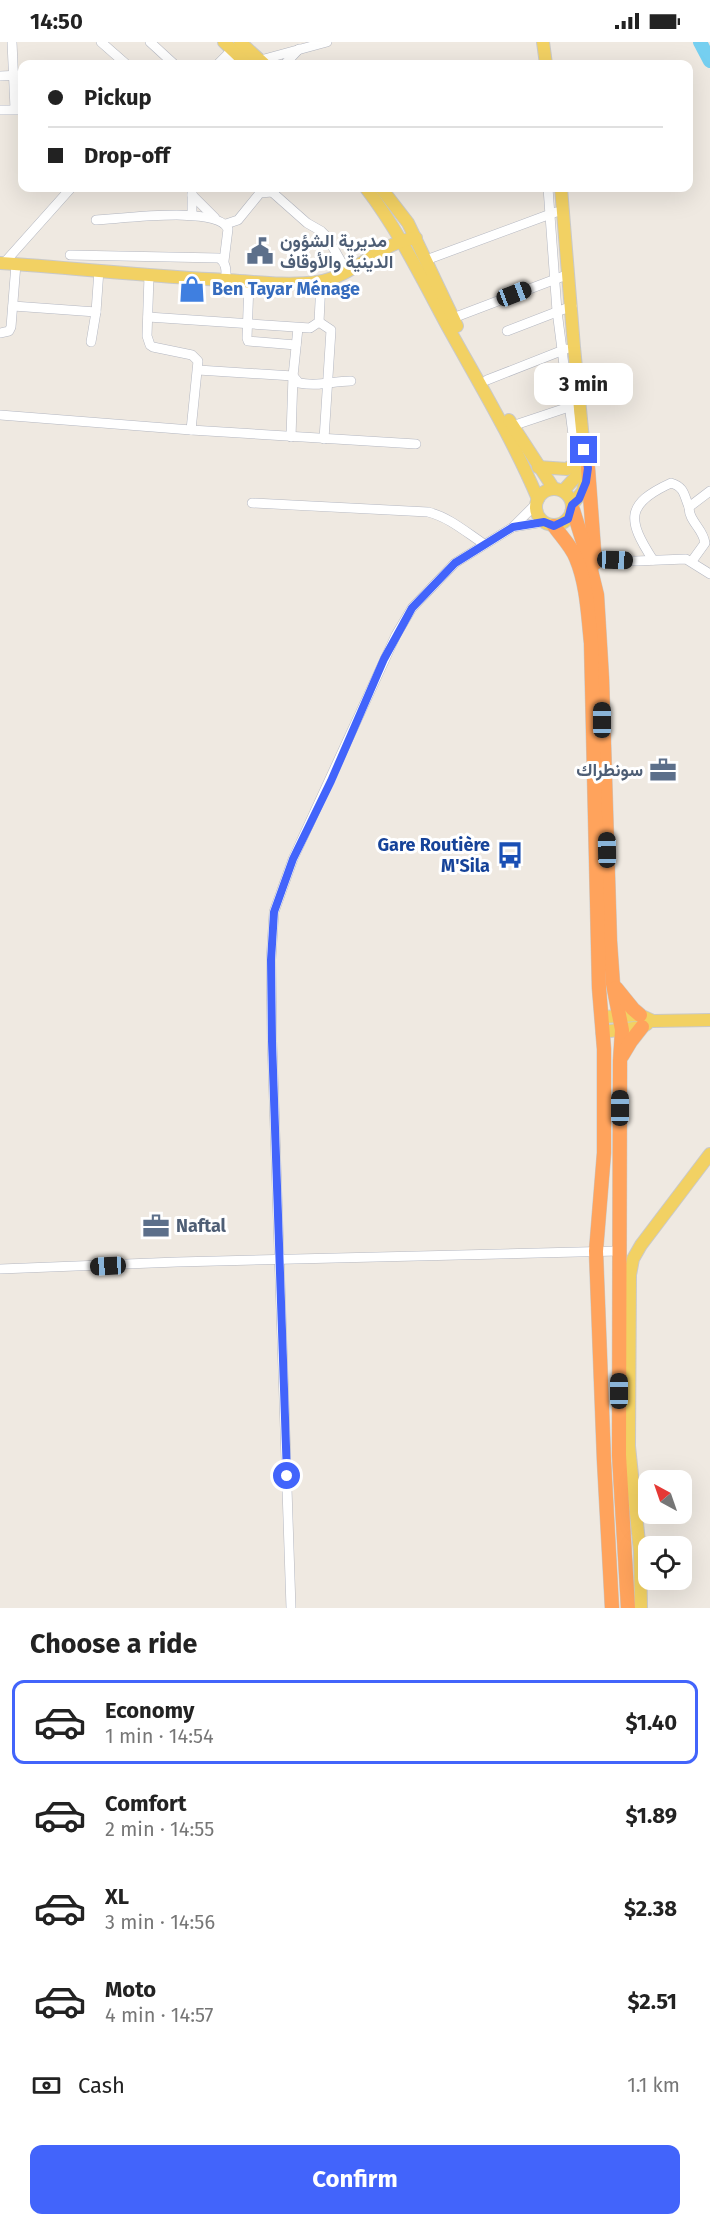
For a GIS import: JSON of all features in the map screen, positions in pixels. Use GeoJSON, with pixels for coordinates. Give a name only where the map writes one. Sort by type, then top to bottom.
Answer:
{"type":"FeatureCollection","features":[{"type":"Feature","properties":{"kind":"highway"},"geometry":{"type":"LineString","coordinates":[[585,459],[602,667],[610,941],[613,984],[622,1030],[618,1251],[619,1455],[628,1608]]}},
{"type":"Feature","properties":{"kind":"highway"},"geometry":{"type":"LineString","coordinates":[[572,507],[597,595]]}},
{"type":"Feature","properties":{"kind":"highway"},"geometry":{"type":"LineString","coordinates":[[549,524],[575,556],[585,594],[591,643],[599,988],[604,1049],[604,1153],[596,1251],[612,1608]]}},
{"type":"Feature","properties":{"kind":"highway"},"geometry":{"type":"LineString","coordinates":[[613,984],[645,1021],[620,1061]]}},
{"type":"Feature","properties":{"kind":"main road"},"geometry":{"type":"LineString","coordinates":[[543,42],[545,60]]}},
{"type":"Feature","properties":{"kind":"main road"},"geometry":{"type":"LineString","coordinates":[[369,192],[400,240],[486,393],[537,501],[537,514],[549,524],[568,519],[572,507],[584,491],[585,459],[574,406],[568,348],[572,306],[569,274],[557,212],[560,192]]}},
{"type":"Feature","properties":{"kind":"main road"},"geometry":{"type":"LineString","coordinates":[[384,192],[408,223],[453,318],[512,426],[538,467],[559,490],[571,499],[572,507]]}},
{"type":"Feature","properties":{"kind":"main road"},"geometry":{"type":"LineString","coordinates":[[7,263],[149,276],[294,284],[321,282],[347,272],[400,240],[416,238]]}},
{"type":"Feature","properties":{"kind":"main road"},"geometry":{"type":"LineString","coordinates":[[537,501],[544,492],[559,490],[582,470],[585,459]]}},
{"type":"Feature","properties":{"kind":"main road"},"geometry":{"type":"LineString","coordinates":[[538,467],[567,468],[585,459]]}},
{"type":"Feature","properties":{"kind":"main road"},"geometry":{"type":"LineString","coordinates":[[602,1017],[620,1015],[645,1021],[710,1020]]}},
{"type":"Feature","properties":{"kind":"main road"},"geometry":{"type":"LineString","coordinates":[[603,1032],[622,1030],[645,1021]]}},
{"type":"Feature","properties":{"kind":"main road"},"geometry":{"type":"LineString","coordinates":[[641,1608],[640,1552],[630,1446],[630,1275],[633,1259],[641,1245],[710,1154]]}},
{"type":"Feature","properties":{"kind":"street"},"geometry":{"type":"LineString","coordinates":[[0,76],[18,75],[12,42]]}},
{"type":"Feature","properties":{"kind":"street"},"geometry":{"type":"LineString","coordinates":[[101,42],[120,60]]}},
{"type":"Feature","properties":{"kind":"street"},"geometry":{"type":"LineString","coordinates":[[150,42],[170,60]]}},
{"type":"Feature","properties":{"kind":"street"},"geometry":{"type":"LineString","coordinates":[[243,58],[327,42]]}},
{"type":"Feature","properties":{"kind":"street"},"geometry":{"type":"LineString","coordinates":[[289,60],[299,49]]}},
{"type":"Feature","properties":{"kind":"street"},"geometry":{"type":"LineString","coordinates":[[0,110],[18,109]]}},
{"type":"Feature","properties":{"kind":"street"},"geometry":{"type":"LineString","coordinates":[[0,333],[9,331],[13,306],[7,263],[68,192]]}},
{"type":"Feature","properties":{"kind":"street"},"geometry":{"type":"LineString","coordinates":[[192,192],[192,215]]}},
{"type":"Feature","properties":{"kind":"street"},"geometry":{"type":"LineString","coordinates":[[193,192],[215,218],[226,224],[228,230],[224,261],[226,280]]}},
{"type":"Feature","properties":{"kind":"street"},"geometry":{"type":"LineString","coordinates":[[226,224],[238,220],[256,192]]}},
{"type":"Feature","properties":{"kind":"street"},"geometry":{"type":"LineString","coordinates":[[276,192],[307,223],[327,237],[347,272]]}},
{"type":"Feature","properties":{"kind":"street"},"geometry":{"type":"LineString","coordinates":[[487,380],[568,348],[557,311],[554,278],[557,212],[550,192]]}},
{"type":"Feature","properties":{"kind":"street"},"geometry":{"type":"LineString","coordinates":[[426,260],[557,212]]}},
{"type":"Feature","properties":{"kind":"street"},"geometry":{"type":"LineString","coordinates":[[96,220],[192,215],[215,218]]}},
{"type":"Feature","properties":{"kind":"street"},"geometry":{"type":"LineString","coordinates":[[70,255],[210,257],[224,261]]}},
{"type":"Feature","properties":{"kind":"street"},"geometry":{"type":"LineString","coordinates":[[91,342],[99,270]]}},
{"type":"Feature","properties":{"kind":"street"},"geometry":{"type":"LineString","coordinates":[[453,318],[569,274]]}},
{"type":"Feature","properties":{"kind":"street"},"geometry":{"type":"LineString","coordinates":[[149,276],[147,336],[150,345],[197,358],[198,370],[191,430]]}},
{"type":"Feature","properties":{"kind":"street"},"geometry":{"type":"LineString","coordinates":[[249,282],[248,340],[296,345]]}},
{"type":"Feature","properties":{"kind":"street"},"geometry":{"type":"LineString","coordinates":[[147,317],[298,328],[314,327],[319,322],[321,282]]}},
{"type":"Feature","properties":{"kind":"street"},"geometry":{"type":"LineString","coordinates":[[13,306],[96,312]]}},
{"type":"Feature","properties":{"kind":"street"},"geometry":{"type":"LineString","coordinates":[[507,331],[572,306]]}},
{"type":"Feature","properties":{"kind":"street"},"geometry":{"type":"LineString","coordinates":[[319,322],[331,330],[324,439]]}},
{"type":"Feature","properties":{"kind":"street"},"geometry":{"type":"LineString","coordinates":[[291,437],[293,376],[298,328]]}},
{"type":"Feature","properties":{"kind":"street"},"geometry":{"type":"LineString","coordinates":[[198,370],[293,376],[299,383],[322,386],[335,381],[351,381]]}},
{"type":"Feature","properties":{"kind":"street"},"geometry":{"type":"LineString","coordinates":[[512,426],[574,406],[573,435]]}},
{"type":"Feature","properties":{"kind":"street"},"geometry":{"type":"LineString","coordinates":[[0,415],[416,444]]}},
{"type":"Feature","properties":{"kind":"street"},"geometry":{"type":"LineString","coordinates":[[653,560],[634,522],[634,514],[648,495],[671,483],[678,485],[685,493],[689,515],[703,533],[705,543],[692,561]]}},
{"type":"Feature","properties":{"kind":"street"},"geometry":{"type":"LineString","coordinates":[[689,507],[710,491]]}},
{"type":"Feature","properties":{"kind":"street"},"geometry":{"type":"LineString","coordinates":[[291,1608],[272,1041],[271,960],[274,912],[293,859],[396,635],[412,608],[455,563],[513,527],[537,501]]}},
{"type":"Feature","properties":{"kind":"street"},"geometry":{"type":"LineString","coordinates":[[252,503],[428,512],[455,524],[484,544]]}},
{"type":"Feature","properties":{"kind":"street"},"geometry":{"type":"LineString","coordinates":[[513,527],[549,524]]}},
{"type":"Feature","properties":{"kind":"street"},"geometry":{"type":"LineString","coordinates":[[595,560],[687,559],[710,574]]}},
{"type":"Feature","properties":{"kind":"street"},"geometry":{"type":"LineString","coordinates":[[0,1269],[618,1251]]}},
{"type":"Feature","properties":{"kind":"waterway"},"geometry":{"type":"LineString","coordinates":[[700,42],[710,61]]}},
{"type":"Feature","properties":{"kind":"place","name":"مديرية الشؤون الدينية والأوقاف"},"geometry":{"type":"Point","coordinates":[260,251]}},
{"type":"Feature","properties":{"kind":"place","name":"Ben Tayar Ménage"},"geometry":{"type":"Point","coordinates":[192,289]}},
{"type":"Feature","properties":{"kind":"place","name":"سونطراك"},"geometry":{"type":"Point","coordinates":[663,770]}},
{"type":"Feature","properties":{"kind":"place","name":"Gare Routière M'Sila"},"geometry":{"type":"Point","coordinates":[510,855]}},
{"type":"Feature","properties":{"kind":"place","name":"Naftal"},"geometry":{"type":"Point","coordinates":[156,1226]}},
{"type":"Feature","properties":{"kind":"route"},"geometry":{"type":"LineString","coordinates":[[287,1476],[285,1364],[272,1041],[271,960],[274,912],[293,859],[331,781],[384,659],[412,608],[455,563],[513,527],[544,522],[554,526],[564,523],[571,515],[572,505],[584,491],[588,468],[584,450]]}}]}
